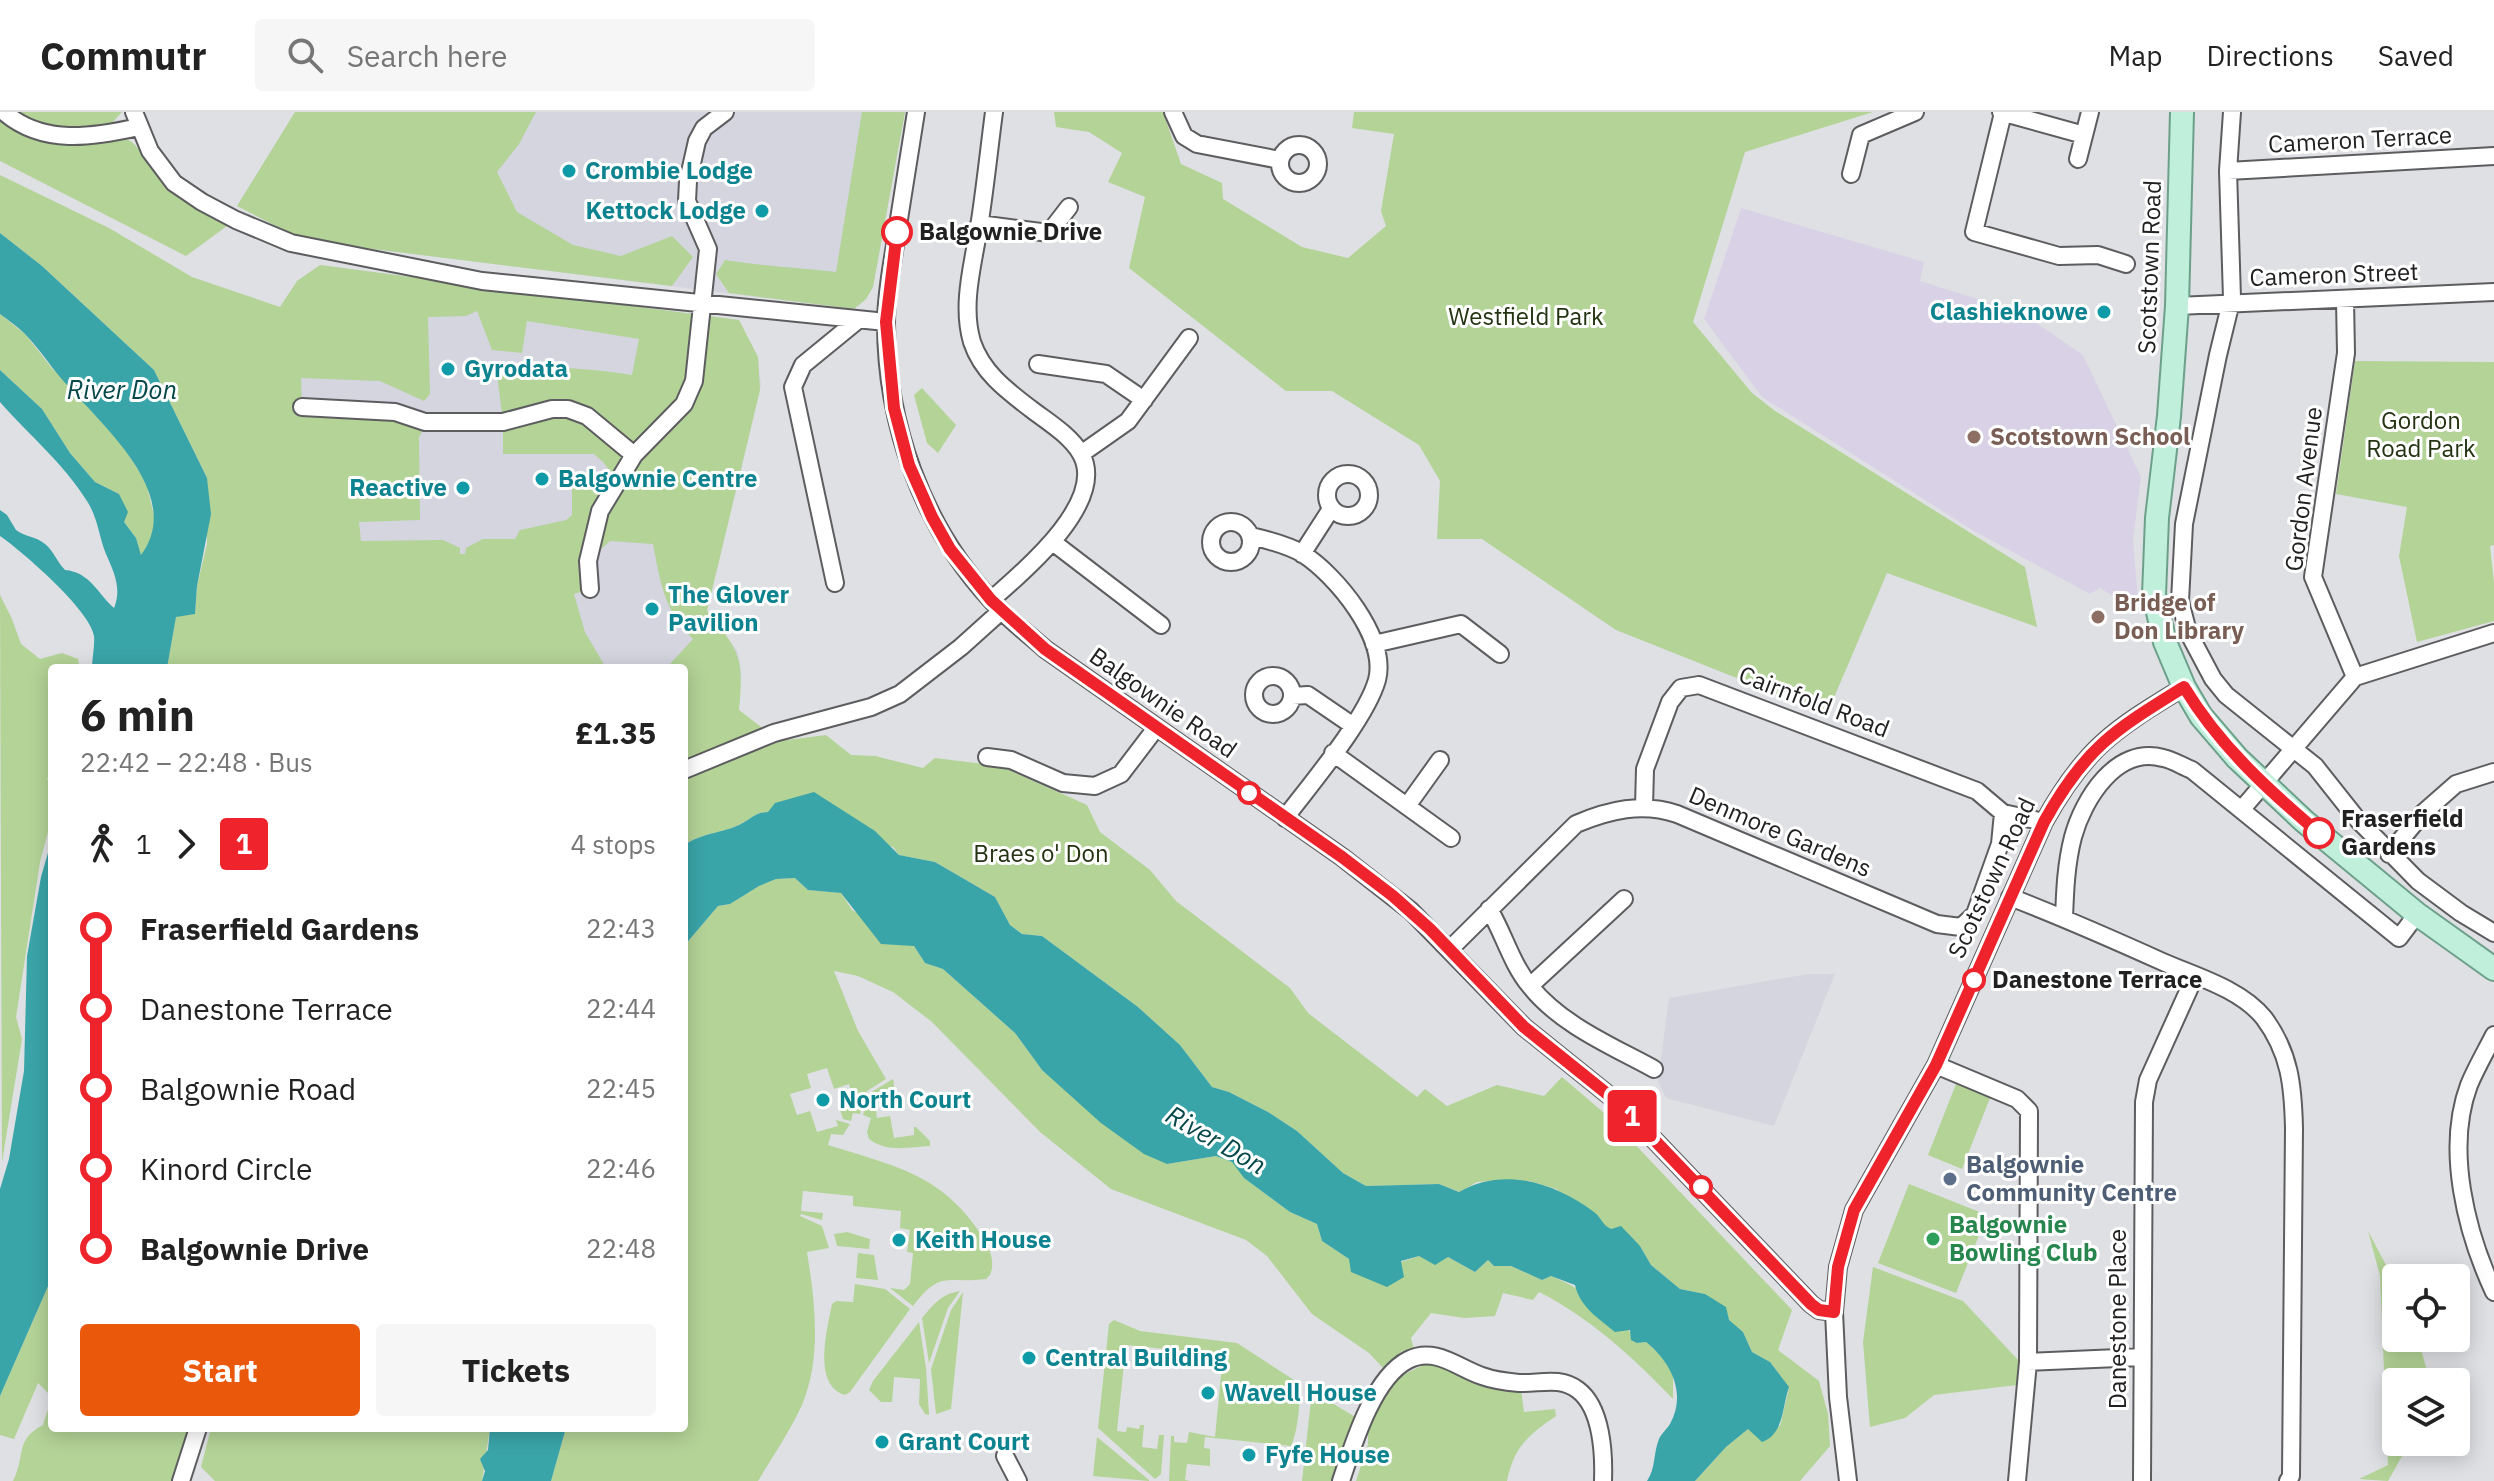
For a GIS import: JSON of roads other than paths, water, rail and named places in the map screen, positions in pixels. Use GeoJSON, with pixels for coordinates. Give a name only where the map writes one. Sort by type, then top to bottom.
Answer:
{"type":"FeatureCollection","features":[{"type":"Feature","properties":{"kind":"main road","name":"Scotstown Road"},"geometry":{"type":"LineString","coordinates":[[2182,112],[2177,306],[2157,518],[2154,595],[2165,642],[2184,687]]}},
{"type":"Feature","properties":{"kind":"main road"},"geometry":{"type":"LineString","coordinates":[[2184,687],[2209,727],[2304,821],[2417,914],[2494,969]]}},
{"type":"Feature","properties":{"kind":"street"},"geometry":{"type":"LineString","coordinates":[[4,112],[33,131],[66,137],[106,134],[137,119],[158,164],[174,183],[236,220],[291,243],[482,281],[886,322]]}},
{"type":"Feature","properties":{"kind":"street"},"geometry":{"type":"LineString","coordinates":[[590,589],[588,561],[600,511],[634,455],[684,404],[694,381],[708,249],[687,201],[688,181],[697,141],[704,128],[725,112]]}},
{"type":"Feature","properties":{"kind":"street","name":"Balgownie Road"},"geometry":{"type":"LineString","coordinates":[[916,112],[886,322],[894,408],[909,465],[950,549],[996,606],[1045,649],[1375,881],[1411,911],[1524,1027],[1621,1105],[1811,1304],[1819,1310],[1834,1312]]}},
{"type":"Feature","properties":{"kind":"street"},"geometry":{"type":"LineString","coordinates":[[688,768],[774,733],[871,707],[900,694],[961,647],[1054,543],[1066,524],[1086,476],[1081,454],[1068,438],[993,378],[979,359],[971,339],[967,306],[994,112]]}},
{"type":"Feature","properties":{"kind":"street"},"geometry":{"type":"LineString","coordinates":[[1173,112],[1184,136],[1197,144],[1280,160]]}},
{"type":"Feature","properties":{"kind":"street"},"geometry":{"type":"LineString","coordinates":[[1851,174],[1861,135],[1915,112]]}},
{"type":"Feature","properties":{"kind":"street"},"geometry":{"type":"LineString","coordinates":[[2084,135],[2002,112],[1974,232],[2059,256],[2098,255],[2126,264]]}},
{"type":"Feature","properties":{"kind":"street"},"geometry":{"type":"LineString","coordinates":[[2078,159],[2090,112]]}},
{"type":"Feature","properties":{"kind":"street"},"geometry":{"type":"LineString","coordinates":[[2232,112],[2228,171],[2231,303],[2201,431],[2184,524],[2180,601],[2188,632],[2202,662],[2226,695],[2315,766],[2357,819],[2418,881],[2494,933]]}},
{"type":"Feature","properties":{"kind":"street","name":"Cameron Terrace"},"geometry":{"type":"LineString","coordinates":[[2228,171],[2494,156]]}},
{"type":"Feature","properties":{"kind":"street"},"geometry":{"type":"LineString","coordinates":[[979,224],[1049,233],[1069,207]]}},
{"type":"Feature","properties":{"kind":"street","name":"Cameron Street"},"geometry":{"type":"LineString","coordinates":[[2177,306],[2494,292]]}},
{"type":"Feature","properties":{"kind":"street","name":"Gordon Avenue"},"geometry":{"type":"LineString","coordinates":[[2345,300],[2346,353],[2313,577],[2355,677]]}},
{"type":"Feature","properties":{"kind":"street"},"geometry":{"type":"LineString","coordinates":[[835,583],[793,387],[803,365],[858,320]]}},
{"type":"Feature","properties":{"kind":"street"},"geometry":{"type":"LineString","coordinates":[[1081,454],[1128,421],[1189,338]]}},
{"type":"Feature","properties":{"kind":"street"},"geometry":{"type":"LineString","coordinates":[[1038,364],[1106,374],[1144,400]]}},
{"type":"Feature","properties":{"kind":"street"},"geometry":{"type":"LineString","coordinates":[[302,407],[395,412],[425,422],[503,422],[552,409],[568,409],[587,416],[634,455]]}},
{"type":"Feature","properties":{"kind":"street"},"geometry":{"type":"LineString","coordinates":[[1302,554],[1331,509]]}},
{"type":"Feature","properties":{"kind":"street"},"geometry":{"type":"LineString","coordinates":[[1251,536],[1302,554],[1328,575],[1358,610],[1374,644],[1378,678],[1352,725],[1285,818]]}},
{"type":"Feature","properties":{"kind":"street"},"geometry":{"type":"LineString","coordinates":[[1054,543],[1161,625]]}},
{"type":"Feature","properties":{"kind":"street"},"geometry":{"type":"LineString","coordinates":[[1374,644],[1461,624],[1500,654]]}},
{"type":"Feature","properties":{"kind":"street"},"geometry":{"type":"LineString","coordinates":[[2242,809],[2355,677],[2494,633]]}},
{"type":"Feature","properties":{"kind":"street","name":"Cairnfold Road"},"geometry":{"type":"LineString","coordinates":[[1644,807],[1645,769],[1670,702],[1681,688],[1699,685],[1977,791],[2003,813],[2044,822]]}},
{"type":"Feature","properties":{"kind":"street","name":"Scotstown Road"},"geometry":{"type":"LineString","coordinates":[[1848,1481],[1834,1312],[1838,1267],[1854,1210],[1936,1065],[2044,822],[2064,787],[2088,755],[2123,724],[2184,687]]}},
{"type":"Feature","properties":{"kind":"street"},"geometry":{"type":"LineString","coordinates":[[1292,696],[1308,695],[1352,725]]}},
{"type":"Feature","properties":{"kind":"street"},"geometry":{"type":"LineString","coordinates":[[987,757],[1011,760],[1063,783],[1095,786],[1121,774],[1156,728]]}},
{"type":"Feature","properties":{"kind":"street"},"geometry":{"type":"LineString","coordinates":[[1333,753],[1451,838]]}},
{"type":"Feature","properties":{"kind":"street"},"geometry":{"type":"LineString","coordinates":[[2064,918],[2067,866],[2074,834],[2088,804],[2114,768],[2128,761],[2160,757],[2192,770],[2399,938],[2417,914]]}},
{"type":"Feature","properties":{"kind":"street"},"geometry":{"type":"LineString","coordinates":[[1407,806],[1440,760]]}},
{"type":"Feature","properties":{"kind":"street"},"geometry":{"type":"LineString","coordinates":[[2389,854],[2423,813],[2456,784],[2494,772]]}},
{"type":"Feature","properties":{"kind":"street","name":"Denmore Gardens"},"geometry":{"type":"LineString","coordinates":[[1449,950],[1576,824],[1603,813],[1644,807],[1677,814],[1937,924],[1961,927],[1975,914],[2000,844],[2003,813]]}},
{"type":"Feature","properties":{"kind":"street"},"geometry":{"type":"LineString","coordinates":[[2010,897],[2235,994],[2263,1016],[2282,1049],[2293,1082],[2291,1476],[2288,1481]]}},
{"type":"Feature","properties":{"kind":"street"},"geometry":{"type":"LineString","coordinates":[[1530,986],[1624,899]]}},
{"type":"Feature","properties":{"kind":"street"},"geometry":{"type":"LineString","coordinates":[[1489,909],[1510,955],[1530,986],[1567,1020],[1654,1069]]}},
{"type":"Feature","properties":{"kind":"street","name":"Danestone Place"},"geometry":{"type":"LineString","coordinates":[[2142,1481],[2144,1102],[2148,1080],[2195,976]]}},
{"type":"Feature","properties":{"kind":"street"},"geometry":{"type":"LineString","coordinates":[[2494,1035],[2469,1086],[2458,1134],[2465,1216],[2494,1292]]}},
{"type":"Feature","properties":{"kind":"street"},"geometry":{"type":"LineString","coordinates":[[1936,1065],[2017,1099],[2029,1111],[2028,1362],[2017,1481]]}},
{"type":"Feature","properties":{"kind":"street"},"geometry":{"type":"LineString","coordinates":[[1341,1481],[1373,1398],[1390,1375],[1408,1359],[1426,1356],[1446,1358],[1482,1376],[1518,1383],[1546,1380],[1568,1384],[1580,1391],[1603,1438],[1603,1481]]}},
{"type":"Feature","properties":{"kind":"street"},"geometry":{"type":"LineString","coordinates":[[2028,1362],[2141,1357]]}},
{"type":"Feature","properties":{"kind":"street"},"geometry":{"type":"LineString","coordinates":[[181,1481],[197,1432]]}},
{"type":"Feature","properties":{"kind":"street"},"geometry":{"type":"LineString","coordinates":[[1005,1456],[1018,1481]]}},
{"type":"Feature","properties":{"kind":"water","name":"River Don"},"geometry":{"type":"Polygon","coordinates":[[[0,233],[42,266],[154,370],[207,478],[211,514],[197,586],[195,614],[176,617],[168,664],[92,664],[94,636],[81,612],[39,568],[0,536],[0,510],[16,530],[45,544],[65,570],[87,579],[114,608],[116,581],[91,507],[68,475],[0,402],[0,370],[42,409],[70,453],[95,482],[119,494],[128,512],[124,522],[136,538],[141,555],[152,532],[153,509],[147,486],[118,442],[30,339],[0,314],[0,233]]]}},
{"type":"Feature","properties":{"kind":"water"},"geometry":{"type":"Polygon","coordinates":[[[814,792],[875,831],[899,855],[935,862],[995,897],[1010,925],[1022,934],[1042,936],[1138,1007],[1180,1045],[1212,1087],[1268,1112],[1297,1131],[1343,1173],[1366,1186],[1439,1184],[1459,1192],[1494,1180],[1529,1181],[1579,1202],[1611,1229],[1621,1226],[1640,1246],[1651,1265],[1680,1289],[1705,1294],[1726,1307],[1729,1320],[1743,1332],[1752,1352],[1770,1362],[1789,1387],[1775,1433],[1762,1442],[1748,1429],[1726,1447],[1695,1481],[1647,1481],[1659,1439],[1675,1412],[1674,1379],[1663,1359],[1646,1342],[1631,1340],[1630,1330],[1615,1332],[1590,1312],[1575,1285],[1551,1276],[1542,1280],[1511,1266],[1494,1266],[1488,1260],[1475,1272],[1448,1257],[1435,1265],[1419,1256],[1401,1261],[1404,1277],[1387,1287],[1351,1272],[1349,1259],[1322,1241],[1317,1224],[1290,1212],[1244,1178],[1232,1162],[1216,1156],[1167,1164],[1144,1154],[1101,1123],[1042,1070],[1015,1033],[943,969],[925,963],[914,946],[881,944],[841,893],[808,890],[795,878],[776,879],[730,904],[718,906],[688,941],[688,843],[768,812],[775,803],[814,792]]]}},
{"type":"Feature","properties":{"kind":"water"},"geometry":{"type":"Polygon","coordinates":[[[48,853],[48,1286],[0,1396],[0,1189],[9,1159],[24,1071],[27,956],[48,853]]]}},
{"type":"Feature","properties":{"kind":"water"},"geometry":{"type":"Polygon","coordinates":[[[490,1432],[565,1432],[551,1481],[482,1481],[485,1471],[480,1459],[488,1450],[490,1432]]]}},
{"type":"Feature","properties":{"kind":"place","name":"Crombie Lodge"},"geometry":{"type":"Point","coordinates":[569,171]}},
{"type":"Feature","properties":{"kind":"place","name":"Kettock Lodge"},"geometry":{"type":"Point","coordinates":[762,211]}},
{"type":"Feature","properties":{"kind":"place","name":"Balgownie Drive"},"geometry":{"type":"Point","coordinates":[897,232]}},
{"type":"Feature","properties":{"kind":"place","name":"Clashieknowe"},"geometry":{"type":"Point","coordinates":[2104,312]}},
{"type":"Feature","properties":{"kind":"place","name":"Gyrodata"},"geometry":{"type":"Point","coordinates":[448,369]}},
{"type":"Feature","properties":{"kind":"place","name":"Scotstown School"},"geometry":{"type":"Point","coordinates":[1974,437]}},
{"type":"Feature","properties":{"kind":"place","name":"Balgownie Centre"},"geometry":{"type":"Point","coordinates":[542,479]}},
{"type":"Feature","properties":{"kind":"place","name":"Reactive"},"geometry":{"type":"Point","coordinates":[463,488]}},
{"type":"Feature","properties":{"kind":"place","name":"The Glover Pavilion"},"geometry":{"type":"Point","coordinates":[652,609]}},
{"type":"Feature","properties":{"kind":"place","name":"Bridge of Don Library"},"geometry":{"type":"Point","coordinates":[2098,617]}},
{"type":"Feature","properties":{"kind":"place","name":"Fraserfield Gardens"},"geometry":{"type":"Point","coordinates":[2319,833]}},
{"type":"Feature","properties":{"kind":"place","name":"Danestone Terrace"},"geometry":{"type":"Point","coordinates":[1974,980]}},
{"type":"Feature","properties":{"kind":"place","name":"North Court"},"geometry":{"type":"Point","coordinates":[823,1100]}},
{"type":"Feature","properties":{"kind":"place","name":"Balgownie Community Centre"},"geometry":{"type":"Point","coordinates":[1950,1179]}},
{"type":"Feature","properties":{"kind":"place","name":"Balgownie Bowling Club"},"geometry":{"type":"Point","coordinates":[1933,1239]}},
{"type":"Feature","properties":{"kind":"place","name":"Keith House"},"geometry":{"type":"Point","coordinates":[899,1240]}},
{"type":"Feature","properties":{"kind":"place","name":"Central Building"},"geometry":{"type":"Point","coordinates":[1029,1358]}},
{"type":"Feature","properties":{"kind":"place","name":"Wavell House"},"geometry":{"type":"Point","coordinates":[1208,1393]}},
{"type":"Feature","properties":{"kind":"place","name":"Grant Court"},"geometry":{"type":"Point","coordinates":[882,1442]}},
{"type":"Feature","properties":{"kind":"place","name":"Fyfe House"},"geometry":{"type":"Point","coordinates":[1249,1455]}},
{"type":"Feature","properties":{"kind":"park label","name":"Westfield Park"},"geometry":{"type":"Point","coordinates":[1526,317]}},
{"type":"Feature","properties":{"kind":"park label","name":"Gordon Road Park"},"geometry":{"type":"Point","coordinates":[2421,435]}},
{"type":"Feature","properties":{"kind":"park label","name":"Braes o' Don"},"geometry":{"type":"Point","coordinates":[1041,854]}}]}
